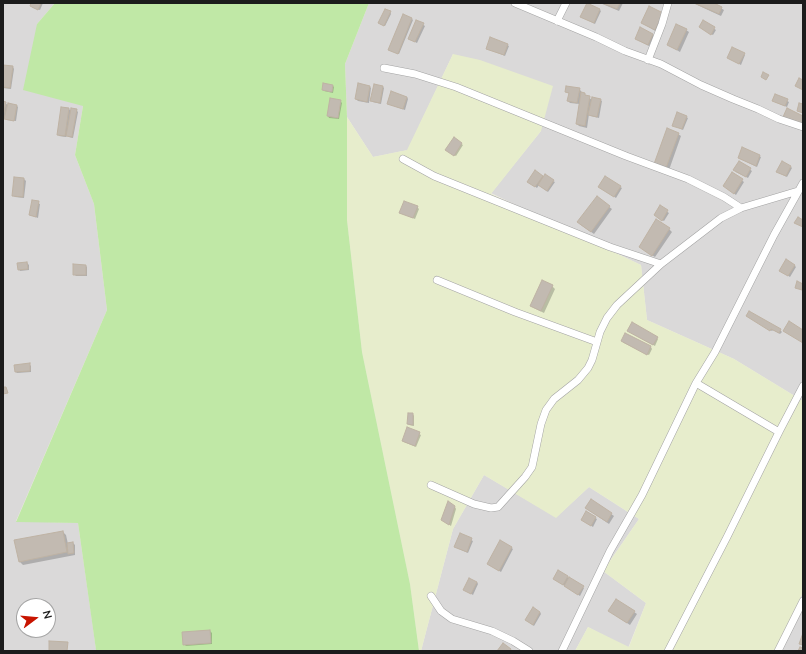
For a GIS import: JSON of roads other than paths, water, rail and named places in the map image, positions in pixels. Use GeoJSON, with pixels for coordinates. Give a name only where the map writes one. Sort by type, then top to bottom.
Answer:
{"type":"FeatureCollection","features":[{"type":"Feature","properties":{"kind":"street"},"geometry":{"type":"LineString","coordinates":[[515,3],[625,51],[661,64],[701,85],[779,119],[803,127]]}},
{"type":"Feature","properties":{"kind":"street"},"geometry":{"type":"LineString","coordinates":[[558,21],[566,3]]}},
{"type":"Feature","properties":{"kind":"street"},"geometry":{"type":"LineString","coordinates":[[648,60],[662,24],[668,3]]}},
{"type":"Feature","properties":{"kind":"street"},"geometry":{"type":"LineString","coordinates":[[384,68],[415,74],[456,87],[626,156],[688,179],[724,197],[741,208]]}},
{"type":"Feature","properties":{"kind":"street"},"geometry":{"type":"LineString","coordinates":[[403,159],[434,176],[610,246],[661,264]]}},
{"type":"Feature","properties":{"kind":"street"},"geometry":{"type":"LineString","coordinates":[[562,651],[610,551],[642,495],[696,383],[715,352],[803,183]]}},
{"type":"Feature","properties":{"kind":"street"},"geometry":{"type":"LineString","coordinates":[[431,485],[474,504],[491,508],[498,507],[526,477],[532,467],[541,424],[546,410],[554,399],[578,380],[588,368],[592,360],[600,332],[607,318],[617,305],[661,264],[721,218],[741,208],[798,191]]}},
{"type":"Feature","properties":{"kind":"street"},"geometry":{"type":"LineString","coordinates":[[437,280],[514,312],[597,342]]}},
{"type":"Feature","properties":{"kind":"street"},"geometry":{"type":"LineString","coordinates":[[696,383],[779,432]]}},
{"type":"Feature","properties":{"kind":"street"},"geometry":{"type":"LineString","coordinates":[[668,651],[803,386]]}},
{"type":"Feature","properties":{"kind":"street"},"geometry":{"type":"LineString","coordinates":[[431,596],[441,611],[452,619],[492,631],[514,641],[529,651]]}},
{"type":"Feature","properties":{"kind":"street"},"geometry":{"type":"LineString","coordinates":[[778,651],[803,601]]}}]}
